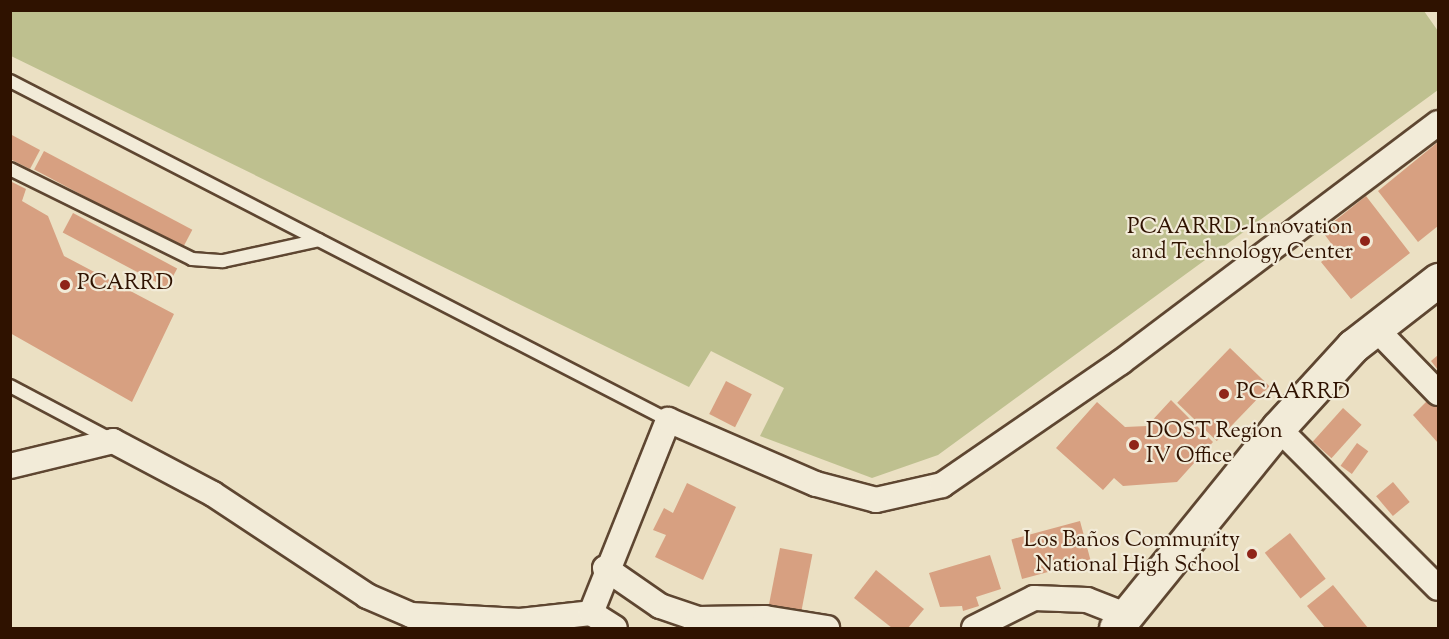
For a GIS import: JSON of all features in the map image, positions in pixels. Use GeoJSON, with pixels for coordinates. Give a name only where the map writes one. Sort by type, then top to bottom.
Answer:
{"type":"FeatureCollection","features":[{"type":"Feature","properties":{"kind":"main road"},"geometry":{"type":"LineString","coordinates":[[1122,622],[1278,428],[1376,329],[1438,280]]}},
{"type":"Feature","properties":{"kind":"street"},"geometry":{"type":"LineString","coordinates":[[591,613],[605,568],[668,420],[816,484],[876,500],[942,485],[1121,362],[1438,123]]}},
{"type":"Feature","properties":{"kind":"street"},"geometry":{"type":"LineString","coordinates":[[1376,329],[1438,393]]}},
{"type":"Feature","properties":{"kind":"street"},"geometry":{"type":"LineString","coordinates":[[1278,428],[1438,588]]}},
{"type":"Feature","properties":{"kind":"street"},"geometry":{"type":"LineString","coordinates":[[10,466],[113,441],[213,494],[367,596],[411,615],[520,621],[591,613],[615,628]]}},
{"type":"Feature","properties":{"kind":"street"},"geometry":{"type":"LineString","coordinates":[[605,568],[660,606],[698,619],[765,618],[827,628]]}},
{"type":"Feature","properties":{"kind":"street"},"geometry":{"type":"LineString","coordinates":[[974,628],[1034,598],[1087,600],[1122,622]]}},
{"type":"Feature","properties":{"kind":"lane"},"geometry":{"type":"LineString","coordinates":[[10,81],[668,420]]}},
{"type":"Feature","properties":{"kind":"lane"},"geometry":{"type":"LineString","coordinates":[[10,169],[192,259],[223,261],[319,240]]}},
{"type":"Feature","properties":{"kind":"lane"},"geometry":{"type":"LineString","coordinates":[[10,386],[113,441]]}},
{"type":"Feature","properties":{"kind":"green space"},"geometry":{"type":"Polygon","coordinates":[[[10,11],[1424,11],[1438,31],[1438,90],[938,455],[872,478],[760,436],[784,388],[711,351],[689,387],[11,56],[10,11]]]}},
{"type":"Feature","properties":{"kind":"building"},"geometry":{"type":"Polygon","coordinates":[[[10,134],[40,150],[30,169],[10,159],[10,134]]]}},
{"type":"Feature","properties":{"kind":"building"},"geometry":{"type":"Polygon","coordinates":[[[1438,142],[1438,226],[1418,242],[1378,191],[1438,142]]]}},
{"type":"Feature","properties":{"kind":"building"},"geometry":{"type":"Polygon","coordinates":[[[44,151],[192,230],[182,248],[34,170],[44,151]]]}},
{"type":"Feature","properties":{"kind":"building","name":"PCARRD"},"geometry":{"type":"Polygon","coordinates":[[[10,181],[26,189],[22,201],[48,216],[64,256],[174,314],[132,402],[10,333],[10,181]]]}},
{"type":"Feature","properties":{"kind":"building","name":"PCAARRD-Innovation and Technology Center"},"geometry":{"type":"Polygon","coordinates":[[[1366,196],[1410,253],[1351,299],[1321,262],[1336,250],[1322,231],[1366,196]]]}},
{"type":"Feature","properties":{"kind":"building"},"geometry":{"type":"Polygon","coordinates":[[[73,213],[177,268],[167,288],[63,232],[73,213]]]}},
{"type":"Feature","properties":{"kind":"building"},"geometry":{"type":"Polygon","coordinates":[[[1230,348],[1270,386],[1217,441],[1177,403],[1230,348]]]}},
{"type":"Feature","properties":{"kind":"building"},"geometry":{"type":"Polygon","coordinates":[[[1438,355],[1438,370],[1431,361],[1438,355]]]}},
{"type":"Feature","properties":{"kind":"building"},"geometry":{"type":"Polygon","coordinates":[[[726,381],[752,394],[735,427],[709,414],[726,381]]]}},
{"type":"Feature","properties":{"kind":"building"},"geometry":{"type":"Polygon","coordinates":[[[1430,398],[1438,407],[1438,443],[1413,415],[1430,398]]]}},
{"type":"Feature","properties":{"kind":"building","name":"DOST Region IV Office"},"geometry":{"type":"Polygon","coordinates":[[[1171,400],[1213,442],[1177,482],[1123,486],[1114,478],[1103,490],[1056,448],[1097,402],[1125,427],[1147,426],[1171,400]]]}},
{"type":"Feature","properties":{"kind":"building"},"geometry":{"type":"Polygon","coordinates":[[[1343,408],[1362,425],[1331,458],[1313,441],[1343,408]]]}},
{"type":"Feature","properties":{"kind":"building"},"geometry":{"type":"Polygon","coordinates":[[[1357,443],[1368,451],[1352,474],[1341,466],[1357,443]]]}},
{"type":"Feature","properties":{"kind":"building"},"geometry":{"type":"Polygon","coordinates":[[[1393,482],[1410,502],[1393,516],[1376,496],[1393,482]]]}},
{"type":"Feature","properties":{"kind":"building"},"geometry":{"type":"Polygon","coordinates":[[[687,483],[736,507],[703,580],[655,557],[666,535],[653,530],[664,508],[673,513],[687,483]]]}},
{"type":"Feature","properties":{"kind":"building"},"geometry":{"type":"Polygon","coordinates":[[[1080,521],[1091,561],[1022,579],[1011,539],[1080,521]]]}},
{"type":"Feature","properties":{"kind":"building"},"geometry":{"type":"Polygon","coordinates":[[[1290,533],[1326,579],[1300,598],[1265,553],[1290,533]]]}},
{"type":"Feature","properties":{"kind":"building"},"geometry":{"type":"Polygon","coordinates":[[[780,548],[812,554],[801,615],[768,609],[780,548]]]}},
{"type":"Feature","properties":{"kind":"building"},"geometry":{"type":"Polygon","coordinates":[[[990,555],[1001,589],[976,597],[979,606],[963,611],[962,606],[940,607],[929,573],[990,555]]]}},
{"type":"Feature","properties":{"kind":"building"},"geometry":{"type":"Polygon","coordinates":[[[876,570],[924,609],[908,628],[892,628],[854,598],[876,570]]]}},
{"type":"Feature","properties":{"kind":"building"},"geometry":{"type":"Polygon","coordinates":[[[1333,585],[1368,628],[1325,628],[1307,606],[1333,585]]]}},
{"type":"Feature","properties":{"kind":"place","name":"PCAARRD-Innovation and Technology Center"},"geometry":{"type":"Point","coordinates":[1365,241]}},
{"type":"Feature","properties":{"kind":"place","name":"PCARRD"},"geometry":{"type":"Point","coordinates":[65,285]}},
{"type":"Feature","properties":{"kind":"place","name":"PCAARRD"},"geometry":{"type":"Point","coordinates":[1224,394]}},
{"type":"Feature","properties":{"kind":"place","name":"DOST Region IV Office"},"geometry":{"type":"Point","coordinates":[1134,445]}},
{"type":"Feature","properties":{"kind":"place","name":"Los Baños Community National High School"},"geometry":{"type":"Point","coordinates":[1252,554]}}]}
